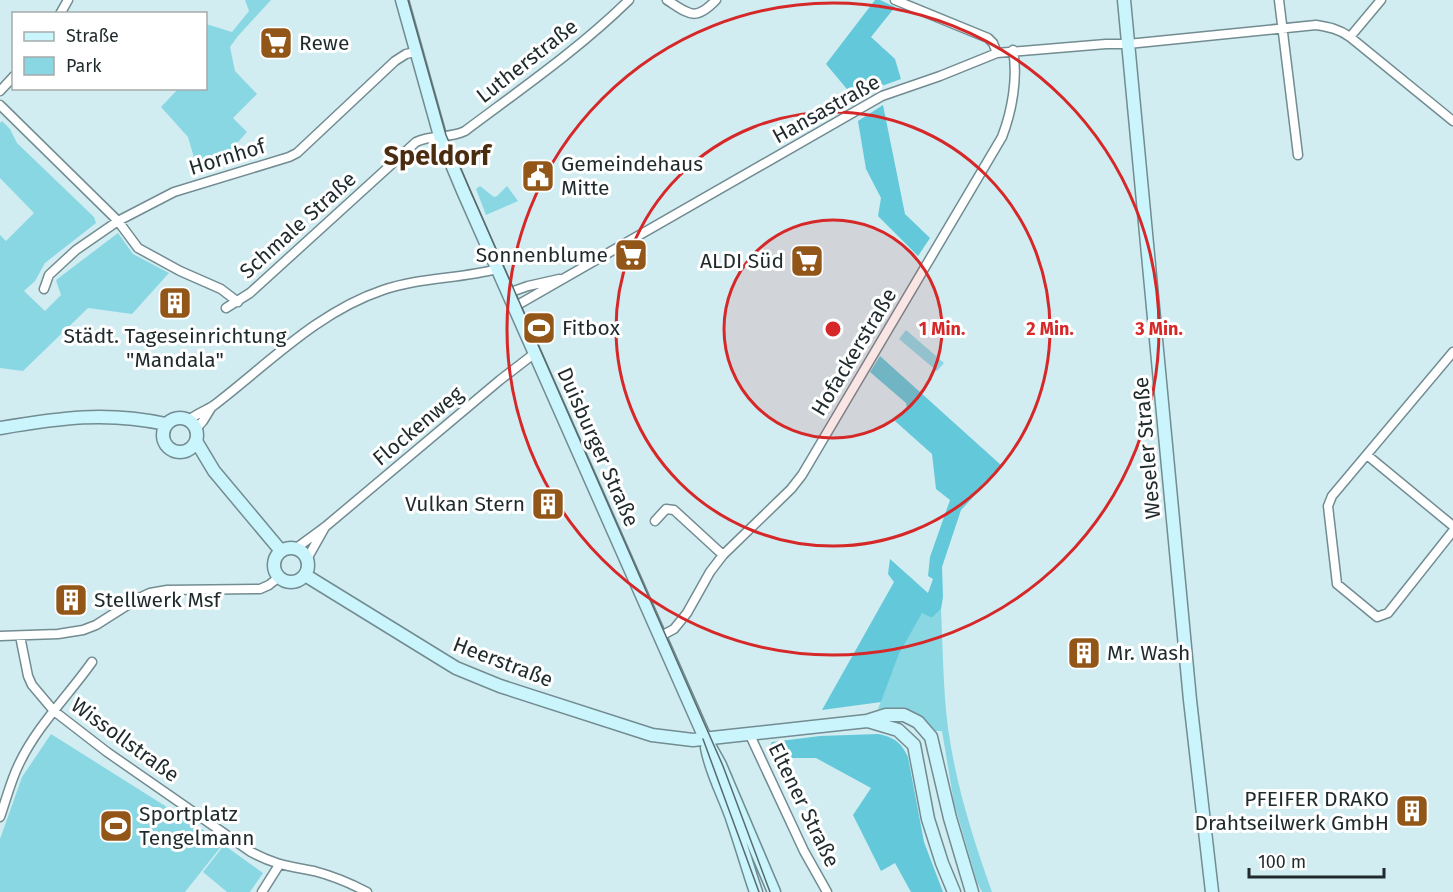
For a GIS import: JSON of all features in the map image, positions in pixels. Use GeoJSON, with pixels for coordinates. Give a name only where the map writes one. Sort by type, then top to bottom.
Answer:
{"type":"FeatureCollection","features":[{"type":"Feature","properties":{"kind":"main road","name":"Duisburger Straße"},"geometry":{"type":"LineString","coordinates":[[402,0],[440,136],[496,269],[705,738],[720,765],[774,892]]}},
{"type":"Feature","properties":{"kind":"main road","name":"Weseler Straße"},"geometry":{"type":"LineString","coordinates":[[1124,0],[1189,691],[1212,892]]}},
{"type":"Feature","properties":{"kind":"main road"},"geometry":{"type":"LineString","coordinates":[[0,428],[95,415],[150,420],[166,424]]}},
{"type":"Feature","properties":{"kind":"main road"},"geometry":{"type":"LineString","coordinates":[[163,438],[166,424],[174,418],[194,430],[214,471],[282,551]]}},
{"type":"Feature","properties":{"kind":"main road"},"geometry":{"type":"LineString","coordinates":[[135,419],[163,438],[170,449],[184,452],[214,471]]}},
{"type":"Feature","properties":{"kind":"main road"},"geometry":{"type":"LineString","coordinates":[[184,452],[189,450],[194,430]]}},
{"type":"Feature","properties":{"kind":"main road"},"geometry":{"type":"LineString","coordinates":[[295,549],[304,554],[308,564],[302,578],[287,582],[279,576],[274,564],[282,551],[295,549]]}},
{"type":"Feature","properties":{"kind":"main road","name":"Heerstraße"},"geometry":{"type":"LineString","coordinates":[[305,575],[456,668],[500,686],[652,735],[679,739],[705,738],[867,721],[886,715],[904,715],[918,722],[928,731],[933,742],[950,818],[972,892]]}},
{"type":"Feature","properties":{"kind":"main road"},"geometry":{"type":"LineString","coordinates":[[867,721],[898,730],[907,736],[916,748],[928,819],[954,892]]}},
{"type":"Feature","properties":{"kind":"main road","name":"Duisburger Straße"},"geometry":{"type":"LineString","coordinates":[[705,738],[710,764],[734,824],[740,849],[756,892]]}},
{"type":"Feature","properties":{"kind":"street","name":"Lutherstraße"},"geometry":{"type":"LineString","coordinates":[[440,136],[451,137],[465,131],[569,53],[606,23],[629,0]]}},
{"type":"Feature","properties":{"kind":"street"},"geometry":{"type":"LineString","coordinates":[[667,0],[690,14],[696,15],[708,9],[716,0]]}},
{"type":"Feature","properties":{"kind":"street"},"geometry":{"type":"LineString","coordinates":[[895,0],[988,38],[997,53]]}},
{"type":"Feature","properties":{"kind":"street"},"geometry":{"type":"LineString","coordinates":[[1279,0],[1298,155]]}},
{"type":"Feature","properties":{"kind":"street"},"geometry":{"type":"LineString","coordinates":[[1350,37],[1381,0]]}},
{"type":"Feature","properties":{"kind":"street","name":"Hansastraße"},"geometry":{"type":"LineString","coordinates":[[514,307],[882,96],[997,53],[1013,50],[1128,44],[1316,25],[1340,29],[1453,121]]}},
{"type":"Feature","properties":{"kind":"street","name":"Hofackerstraße"},"geometry":{"type":"LineString","coordinates":[[661,636],[674,629],[687,613],[710,572],[723,555],[791,489],[802,475],[1002,137],[1011,115],[1015,62],[1013,50]]}},
{"type":"Feature","properties":{"kind":"street","name":"Hornhof"},"geometry":{"type":"LineString","coordinates":[[44,289],[49,275],[76,250],[118,221],[174,192],[297,153],[395,61],[402,56],[416,52]]}},
{"type":"Feature","properties":{"kind":"street"},"geometry":{"type":"LineString","coordinates":[[0,91],[12,78]]}},
{"type":"Feature","properties":{"kind":"street","name":"Schmale Straße"},"geometry":{"type":"LineString","coordinates":[[0,105],[118,221],[138,248],[180,271],[221,289],[238,302]]}},
{"type":"Feature","properties":{"kind":"street","name":"Schmale Straße"},"geometry":{"type":"LineString","coordinates":[[226,308],[238,302],[416,142],[425,137],[440,136]]}},
{"type":"Feature","properties":{"kind":"street"},"geometry":{"type":"LineString","coordinates":[[194,430],[210,408],[294,340],[334,314],[384,289],[496,269]]}},
{"type":"Feature","properties":{"kind":"street","name":"Hansastraße"},"geometry":{"type":"LineString","coordinates":[[508,293],[565,278]]}},
{"type":"Feature","properties":{"kind":"street"},"geometry":{"type":"LineString","coordinates":[[1453,352],[1332,496],[1328,506],[1337,584],[1377,617],[1382,616],[1388,613],[1453,531]]}},
{"type":"Feature","properties":{"kind":"street","name":"Flockenweg"},"geometry":{"type":"LineString","coordinates":[[295,549],[325,527],[535,353]]}},
{"type":"Feature","properties":{"kind":"street"},"geometry":{"type":"LineString","coordinates":[[1366,454],[1453,526]]}},
{"type":"Feature","properties":{"kind":"street"},"geometry":{"type":"LineString","coordinates":[[655,521],[666,509],[674,510],[723,555]]}},
{"type":"Feature","properties":{"kind":"street","name":"Flockenweg"},"geometry":{"type":"LineString","coordinates":[[307,559],[325,527]]}},
{"type":"Feature","properties":{"kind":"street"},"geometry":{"type":"LineString","coordinates":[[0,636],[58,634],[83,630],[96,625],[150,593],[167,590],[260,590],[279,576]]}},
{"type":"Feature","properties":{"kind":"street","name":"Wissollstraße"},"geometry":{"type":"LineString","coordinates":[[20,636],[32,685],[54,711],[107,752],[251,852],[279,865],[343,880],[367,892]]}},
{"type":"Feature","properties":{"kind":"street"},"geometry":{"type":"LineString","coordinates":[[0,817],[18,765],[38,732],[92,663]]}},
{"type":"Feature","properties":{"kind":"street","name":"Eltener Straße"},"geometry":{"type":"LineString","coordinates":[[749,733],[804,851],[827,892]]}},
{"type":"Feature","properties":{"kind":"street"},"geometry":{"type":"LineString","coordinates":[[262,892],[279,865]]}},
{"type":"Feature","properties":{"kind":"green space"},"geometry":{"type":"Polygon","coordinates":[[[245,0],[271,0],[230,47],[235,71],[257,94],[233,118],[247,132],[214,169],[199,175],[188,137],[161,107],[177,90],[207,90],[207,24],[232,32],[249,11],[245,0]]]}},
{"type":"Feature","properties":{"kind":"green space"},"geometry":{"type":"Polygon","coordinates":[[[2,121],[10,129],[17,143],[94,217],[96,223],[45,263],[35,281],[24,291],[45,311],[61,295],[56,280],[118,233],[133,254],[169,273],[132,314],[88,308],[23,371],[0,368],[0,235],[6,241],[34,213],[0,178],[0,123],[2,121]]]}},
{"type":"Feature","properties":{"kind":"green space"},"geometry":{"type":"Polygon","coordinates":[[[480,186],[494,197],[507,186],[518,201],[486,215],[476,189],[480,186]]]}},
{"type":"Feature","properties":{"kind":"green space"},"geometry":{"type":"Polygon","coordinates":[[[906,330],[944,363],[937,371],[899,339],[906,330]]]}},
{"type":"Feature","properties":{"kind":"green space"},"geometry":{"type":"Polygon","coordinates":[[[941,609],[945,699],[951,749],[966,812],[992,892],[982,892],[977,882],[954,803],[942,731],[934,731],[923,719],[910,712],[878,709],[899,654],[922,612],[932,618],[941,609]]]}},
{"type":"Feature","properties":{"kind":"green space"},"geometry":{"type":"Polygon","coordinates":[[[51,734],[224,843],[185,892],[0,892],[0,839],[22,777],[51,734]]]}},
{"type":"Feature","properties":{"kind":"green space"},"geometry":{"type":"Polygon","coordinates":[[[224,845],[263,873],[250,892],[227,892],[203,872],[224,845]]]}},
{"type":"Feature","properties":{"kind":"shaded area"},"geometry":{"type":"Polygon","coordinates":[[[875,0],[895,7],[871,37],[895,59],[901,79],[879,87],[856,100],[826,64],[875,0]]]}},
{"type":"Feature","properties":{"kind":"shaded area"},"geometry":{"type":"Polygon","coordinates":[[[883,105],[905,214],[930,238],[918,256],[878,216],[881,198],[866,169],[858,121],[883,105]]]}},
{"type":"Feature","properties":{"kind":"shaded area"},"geometry":{"type":"Polygon","coordinates":[[[880,356],[1002,466],[961,510],[942,567],[941,609],[932,618],[922,613],[899,654],[881,702],[822,710],[894,582],[888,574],[890,559],[928,593],[933,579],[928,576],[930,557],[950,500],[936,489],[932,454],[895,421],[907,408],[906,403],[870,372],[880,356]]]}},
{"type":"Feature","properties":{"kind":"shaded area"},"geometry":{"type":"Polygon","coordinates":[[[878,734],[896,741],[908,757],[924,842],[943,892],[911,892],[895,863],[881,871],[853,815],[871,788],[816,758],[771,758],[768,749],[772,742],[820,736],[878,734]]]}},
{"type":"Feature","properties":{"kind":"tram line"},"geometry":{"type":"LineString","coordinates":[[408,0],[446,135],[723,766],[770,892]]}},
{"type":"Feature","properties":{"kind":"tram line"},"geometry":{"type":"LineString","coordinates":[[703,739],[759,892]]}},
{"type":"Feature","properties":{"kind":"place","name":"Rewe"},"geometry":{"type":"Point","coordinates":[276,43]}},
{"type":"Feature","properties":{"kind":"place","name":"Gemeindehaus Mitte"},"geometry":{"type":"Point","coordinates":[538,176]}},
{"type":"Feature","properties":{"kind":"place","name":"Sonnenblume"},"geometry":{"type":"Point","coordinates":[631,255]}},
{"type":"Feature","properties":{"kind":"place","name":"ALDI Süd"},"geometry":{"type":"Point","coordinates":[807,261]}},
{"type":"Feature","properties":{"kind":"place","name":"Städt. Tageseinrichtung \"Mandala\""},"geometry":{"type":"Point","coordinates":[175,303]}},
{"type":"Feature","properties":{"kind":"place","name":"Fitbox"},"geometry":{"type":"Point","coordinates":[539,328]}},
{"type":"Feature","properties":{"kind":"place","name":"Vulkan Stern"},"geometry":{"type":"Point","coordinates":[548,504]}},
{"type":"Feature","properties":{"kind":"place","name":"Stellwerk Msf"},"geometry":{"type":"Point","coordinates":[71,600]}},
{"type":"Feature","properties":{"kind":"place","name":"Mr. Wash"},"geometry":{"type":"Point","coordinates":[1084,653]}},
{"type":"Feature","properties":{"kind":"place","name":"PFEIFER DRAKO Drahtseilwerk GmbH"},"geometry":{"type":"Point","coordinates":[1412,811]}},
{"type":"Feature","properties":{"kind":"place","name":"Sportplatz Tengelmann"},"geometry":{"type":"Point","coordinates":[116,826]}},
{"type":"Feature","properties":{"kind":"district","name":"Speldorf"},"geometry":{"type":"Point","coordinates":[437,156]}}]}
